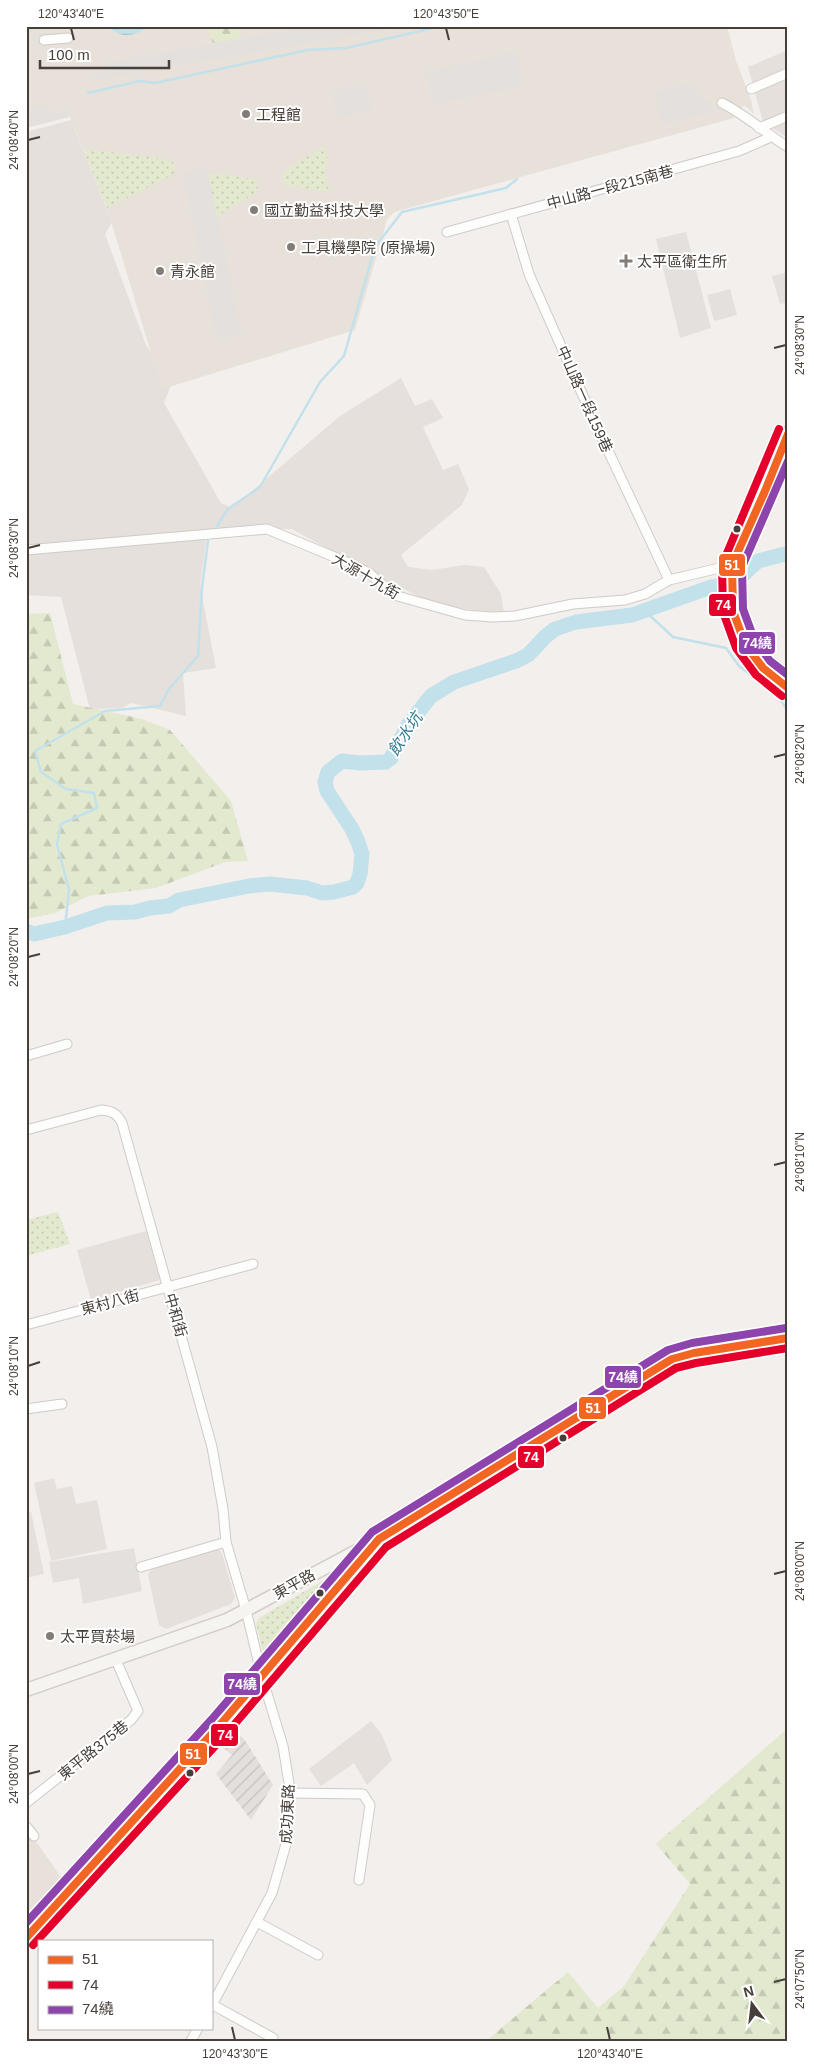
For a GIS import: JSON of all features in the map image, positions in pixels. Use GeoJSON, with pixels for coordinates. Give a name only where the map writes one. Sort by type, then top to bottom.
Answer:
{"type":"FeatureCollection","features":[{"type":"Feature","properties":{"kind":"main road"},"geometry":{"type":"LineString","coordinates":[[788,433],[732,565],[732,602],[739,631],[748,650],[763,668],[788,688]]}},
{"type":"Feature","properties":{"kind":"main road","name":"東平路"},"geometry":{"type":"LineString","coordinates":[[26,1690],[227,1620],[379,1538],[672,1359],[694,1352],[788,1338]]}},
{"type":"Feature","properties":{"kind":"main road"},"geometry":{"type":"LineString","coordinates":[[26,1938],[262,1677],[344,1582],[379,1538]]}},
{"type":"Feature","properties":{"kind":"street"},"geometry":{"type":"LineString","coordinates":[[44,40],[68,38]]}},
{"type":"Feature","properties":{"kind":"street"},"geometry":{"type":"LineString","coordinates":[[750,89],[788,73]]}},
{"type":"Feature","properties":{"kind":"street"},"geometry":{"type":"LineString","coordinates":[[722,104],[739,111],[759,128],[788,147]]}},
{"type":"Feature","properties":{"kind":"street"},"geometry":{"type":"LineString","coordinates":[[759,128],[788,116]]}},
{"type":"Feature","properties":{"kind":"street","name":"中山路一段215南巷"},"geometry":{"type":"LineString","coordinates":[[447,232],[739,152],[772,137]]}},
{"type":"Feature","properties":{"kind":"street","name":"中山路一段159巷"},"geometry":{"type":"LineString","coordinates":[[511,214],[529,274],[596,425],[669,580]]}},
{"type":"Feature","properties":{"kind":"street","name":"大源十九街"},"geometry":{"type":"LineString","coordinates":[[26,550],[267,529],[369,573],[394,595],[465,615],[492,617],[514,616],[572,604],[625,600],[645,594],[669,580],[732,565]]}},
{"type":"Feature","properties":{"kind":"street"},"geometry":{"type":"LineString","coordinates":[[26,1056],[67,1044]]}},
{"type":"Feature","properties":{"kind":"street","name":"中和街"},"geometry":{"type":"LineString","coordinates":[[26,1130],[98,1111],[110,1111],[118,1116],[168,1287],[214,1455],[226,1542],[246,1610]]}},
{"type":"Feature","properties":{"kind":"street","name":"東村八街"},"geometry":{"type":"LineString","coordinates":[[26,1325],[253,1264]]}},
{"type":"Feature","properties":{"kind":"street"},"geometry":{"type":"LineString","coordinates":[[26,1409],[62,1404]]}},
{"type":"Feature","properties":{"kind":"street"},"geometry":{"type":"LineString","coordinates":[[141,1567],[226,1542]]}},
{"type":"Feature","properties":{"kind":"street","name":"成功東路"},"geometry":{"type":"LineString","coordinates":[[212,2006],[272,1893],[285,1852],[290,1793],[283,1746],[262,1677],[246,1610]]}},
{"type":"Feature","properties":{"kind":"street","name":"東平路375巷"},"geometry":{"type":"LineString","coordinates":[[26,1803],[131,1720],[138,1711],[116,1660]]}},
{"type":"Feature","properties":{"kind":"street"},"geometry":{"type":"LineString","coordinates":[[290,1793],[363,1794],[370,1805],[359,1880]]}},
{"type":"Feature","properties":{"kind":"street"},"geometry":{"type":"LineString","coordinates":[[26,1826],[34,1836]]}},
{"type":"Feature","properties":{"kind":"street"},"geometry":{"type":"LineString","coordinates":[[256,1922],[318,1955]]}},
{"type":"Feature","properties":{"kind":"street"},"geometry":{"type":"LineString","coordinates":[[212,2006],[273,2038],[273,2041]]}},
{"type":"Feature","properties":{"kind":"shaded area","name":"國立勤益科技大學"},"geometry":{"type":"Polygon","coordinates":[[[26,26],[727,26],[736,61],[751,100],[754,114],[744,105],[734,118],[394,212],[387,220],[355,330],[162,389],[107,208],[70,117],[26,128],[26,26]]]}},
{"type":"Feature","properties":{"kind":"shaded area"},"geometry":{"type":"Polygon","coordinates":[[[314,26],[408,26],[94,80],[93,74],[108,71],[107,63],[314,26]]]}},
{"type":"Feature","properties":{"kind":"shaded area"},"geometry":{"type":"Polygon","coordinates":[[[788,50],[788,138],[763,122],[748,67],[788,50]]]}},
{"type":"Feature","properties":{"kind":"shaded area"},"geometry":{"type":"Polygon","coordinates":[[[516,52],[524,86],[433,104],[426,72],[516,52]]]}},
{"type":"Feature","properties":{"kind":"shaded area"},"geometry":{"type":"Polygon","coordinates":[[[687,84],[718,110],[662,125],[656,92],[687,84]]]}},
{"type":"Feature","properties":{"kind":"shaded area"},"geometry":{"type":"Polygon","coordinates":[[[366,85],[371,111],[337,118],[333,92],[366,85]]]}},
{"type":"Feature","properties":{"kind":"shaded area"},"geometry":{"type":"Polygon","coordinates":[[[38,103],[52,112],[67,108],[69,116],[26,128],[26,113],[38,103]]]}},
{"type":"Feature","properties":{"kind":"shaded area"},"geometry":{"type":"Polygon","coordinates":[[[71,120],[112,222],[105,234],[146,345],[171,385],[164,403],[221,503],[232,508],[340,416],[401,378],[415,406],[432,399],[443,418],[423,427],[443,470],[458,464],[469,489],[462,505],[401,555],[408,567],[432,570],[464,565],[484,567],[501,594],[504,613],[439,606],[375,575],[292,529],[262,529],[207,536],[200,585],[216,668],[183,673],[186,716],[131,703],[122,708],[90,709],[61,597],[26,595],[26,132],[71,120]]]}},
{"type":"Feature","properties":{"kind":"shaded area"},"geometry":{"type":"Polygon","coordinates":[[[207,168],[241,334],[217,339],[183,173],[207,168]]]}},
{"type":"Feature","properties":{"kind":"shaded area"},"geometry":{"type":"Polygon","coordinates":[[[686,232],[711,328],[680,338],[656,239],[686,232]]]}},
{"type":"Feature","properties":{"kind":"shaded area"},"geometry":{"type":"Polygon","coordinates":[[[788,272],[788,302],[780,304],[772,276],[788,272]]]}},
{"type":"Feature","properties":{"kind":"shaded area"},"geometry":{"type":"Polygon","coordinates":[[[730,289],[737,315],[714,321],[707,295],[730,289]]]}},
{"type":"Feature","properties":{"kind":"shaded area"},"geometry":{"type":"Polygon","coordinates":[[[146,1231],[160,1280],[91,1300],[77,1250],[146,1231]]]}},
{"type":"Feature","properties":{"kind":"shaded area"},"geometry":{"type":"Polygon","coordinates":[[[54,1478],[57,1489],[72,1486],[76,1504],[97,1500],[107,1549],[51,1561],[34,1483],[54,1478]]]}},
{"type":"Feature","properties":{"kind":"shaded area"},"geometry":{"type":"Polygon","coordinates":[[[31,1512],[44,1574],[26,1578],[26,1513],[31,1512]]]}},
{"type":"Feature","properties":{"kind":"shaded area"},"geometry":{"type":"Polygon","coordinates":[[[134,1548],[142,1591],[83,1604],[79,1578],[53,1583],[49,1562],[134,1548]]]}},
{"type":"Feature","properties":{"kind":"shaded area"},"geometry":{"type":"Polygon","coordinates":[[[218,1549],[222,1553],[235,1598],[231,1604],[166,1629],[159,1625],[148,1575],[150,1571],[218,1549]]]}},
{"type":"Feature","properties":{"kind":"shaded area"},"geometry":{"type":"Polygon","coordinates":[[[371,1721],[382,1735],[392,1760],[367,1785],[354,1763],[321,1786],[309,1769],[371,1721]]]}},
{"type":"Feature","properties":{"kind":"shaded area"},"geometry":{"type":"Polygon","coordinates":[[[235,1731],[244,1739],[273,1785],[251,1820],[216,1774],[232,1755],[221,1746],[235,1731]]]}},
{"type":"Feature","properties":{"kind":"shaded area"},"geometry":{"type":"Polygon","coordinates":[[[26,1827],[63,1880],[26,1921],[26,1827]]]}},
{"type":"Feature","properties":{"kind":"green space"},"geometry":{"type":"Polygon","coordinates":[[[207,26],[240,26],[240,39],[213,43],[207,26]]]}},
{"type":"Feature","properties":{"kind":"green space"},"geometry":{"type":"Polygon","coordinates":[[[324,146],[328,161],[324,173],[329,192],[286,185],[281,176],[284,172],[324,146]]]}},
{"type":"Feature","properties":{"kind":"green space"},"geometry":{"type":"Polygon","coordinates":[[[83,149],[166,159],[174,163],[174,174],[107,208],[83,149]]]}},
{"type":"Feature","properties":{"kind":"green space"},"geometry":{"type":"Polygon","coordinates":[[[208,173],[255,179],[258,186],[257,192],[216,217],[208,173]]]}},
{"type":"Feature","properties":{"kind":"green space"},"geometry":{"type":"Polygon","coordinates":[[[50,613],[73,704],[142,719],[170,730],[231,801],[248,861],[225,862],[156,888],[88,896],[55,913],[26,919],[26,614],[50,613]]]}},
{"type":"Feature","properties":{"kind":"green space"},"geometry":{"type":"Polygon","coordinates":[[[58,1212],[70,1244],[26,1256],[26,1220],[58,1212]]]}},
{"type":"Feature","properties":{"kind":"green space"},"geometry":{"type":"Polygon","coordinates":[[[332,1575],[337,1578],[283,1637],[276,1650],[264,1657],[256,1624],[259,1618],[332,1575]]]}},
{"type":"Feature","properties":{"kind":"green space"},"geometry":{"type":"Polygon","coordinates":[[[788,1728],[788,2041],[486,2041],[568,1972],[598,2008],[624,1986],[690,1884],[656,1844],[788,1728]]]}},
{"type":"Feature","properties":{"kind":"water"},"geometry":{"type":"Polygon","coordinates":[[[108,26],[148,26],[133,34],[122,35],[108,26]]]}},
{"type":"Feature","properties":{"kind":"waterway"},"geometry":{"type":"LineString","coordinates":[[88,93],[140,81],[155,83],[308,50],[346,48],[442,26]]}},
{"type":"Feature","properties":{"kind":"waterway"},"geometry":{"type":"LineString","coordinates":[[217,526],[228,509],[260,487],[320,382],[344,356],[375,247],[402,212],[506,188],[517,179]]}},
{"type":"Feature","properties":{"kind":"waterway"},"geometry":{"type":"LineString","coordinates":[[65,927],[69,890],[57,844],[61,824],[97,808],[94,793],[66,789],[41,772],[35,751],[105,711],[160,706],[169,689],[198,656],[202,587],[208,541]]}},
{"type":"Feature","properties":{"kind":"waterway","name":"飲水坑"},"geometry":{"type":"LineString","coordinates":[[26,931],[34,934],[65,927],[107,913],[135,912],[169,906],[179,900],[249,886],[270,884],[307,888],[322,893],[353,887],[357,883],[360,874],[362,854],[352,829],[327,791],[325,782],[328,772],[342,761],[360,763],[386,762],[391,758],[408,725],[431,696],[454,682],[516,661],[528,655],[555,629],[576,622],[632,615],[711,587],[735,582],[758,561],[785,554],[788,555]]}},
{"type":"Feature","properties":{"kind":"waterway"},"geometry":{"type":"LineString","coordinates":[[644,610],[673,637],[726,648],[739,666],[777,695],[788,711]]}},
{"type":"Feature","properties":{"kind":"transit line","name":"74"},"geometry":{"type":"LineString","coordinates":[[779,429],[722,565],[723,612],[736,648],[756,675],[782,696]]}},
{"type":"Feature","properties":{"kind":"transit line","name":"51"},"geometry":{"type":"LineString","coordinates":[[788,434],[732,565],[733,611],[745,644],[763,668],[788,688]]}},
{"type":"Feature","properties":{"kind":"transit line","name":"74繞"},"geometry":{"type":"LineString","coordinates":[[788,461],[742,567],[743,609],[754,639],[770,661],[788,675]]}},
{"type":"Feature","properties":{"kind":"transit line","name":"74繞"},"geometry":{"type":"LineString","coordinates":[[26,1923],[212,1719],[372,1532],[668,1350],[692,1343],[786,1328]]}},
{"type":"Feature","properties":{"kind":"transit line","name":"51"},"geometry":{"type":"LineString","coordinates":[[26,1938],[219,1726],[379,1539],[672,1359],[694,1353],[788,1338]]}},
{"type":"Feature","properties":{"kind":"transit line","name":"74"},"geometry":{"type":"LineString","coordinates":[[33,1945],[227,1733],[386,1547],[676,1368],[788,1348]]}},
{"type":"Feature","properties":{"kind":"place","name":"工程館"},"geometry":{"type":"Point","coordinates":[246,114]}},
{"type":"Feature","properties":{"kind":"place","name":"國立勤益科技大學"},"geometry":{"type":"Point","coordinates":[254,210]}},
{"type":"Feature","properties":{"kind":"place","name":"工具機學院 (原操場)"},"geometry":{"type":"Point","coordinates":[291,247]}},
{"type":"Feature","properties":{"kind":"place","name":"太平區衛生所"},"geometry":{"type":"Point","coordinates":[626,261]}},
{"type":"Feature","properties":{"kind":"place","name":"青永館"},"geometry":{"type":"Point","coordinates":[160,271]}},
{"type":"Feature","properties":{"kind":"place","name":"太平買菸場"},"geometry":{"type":"Point","coordinates":[50,1636]}}]}
